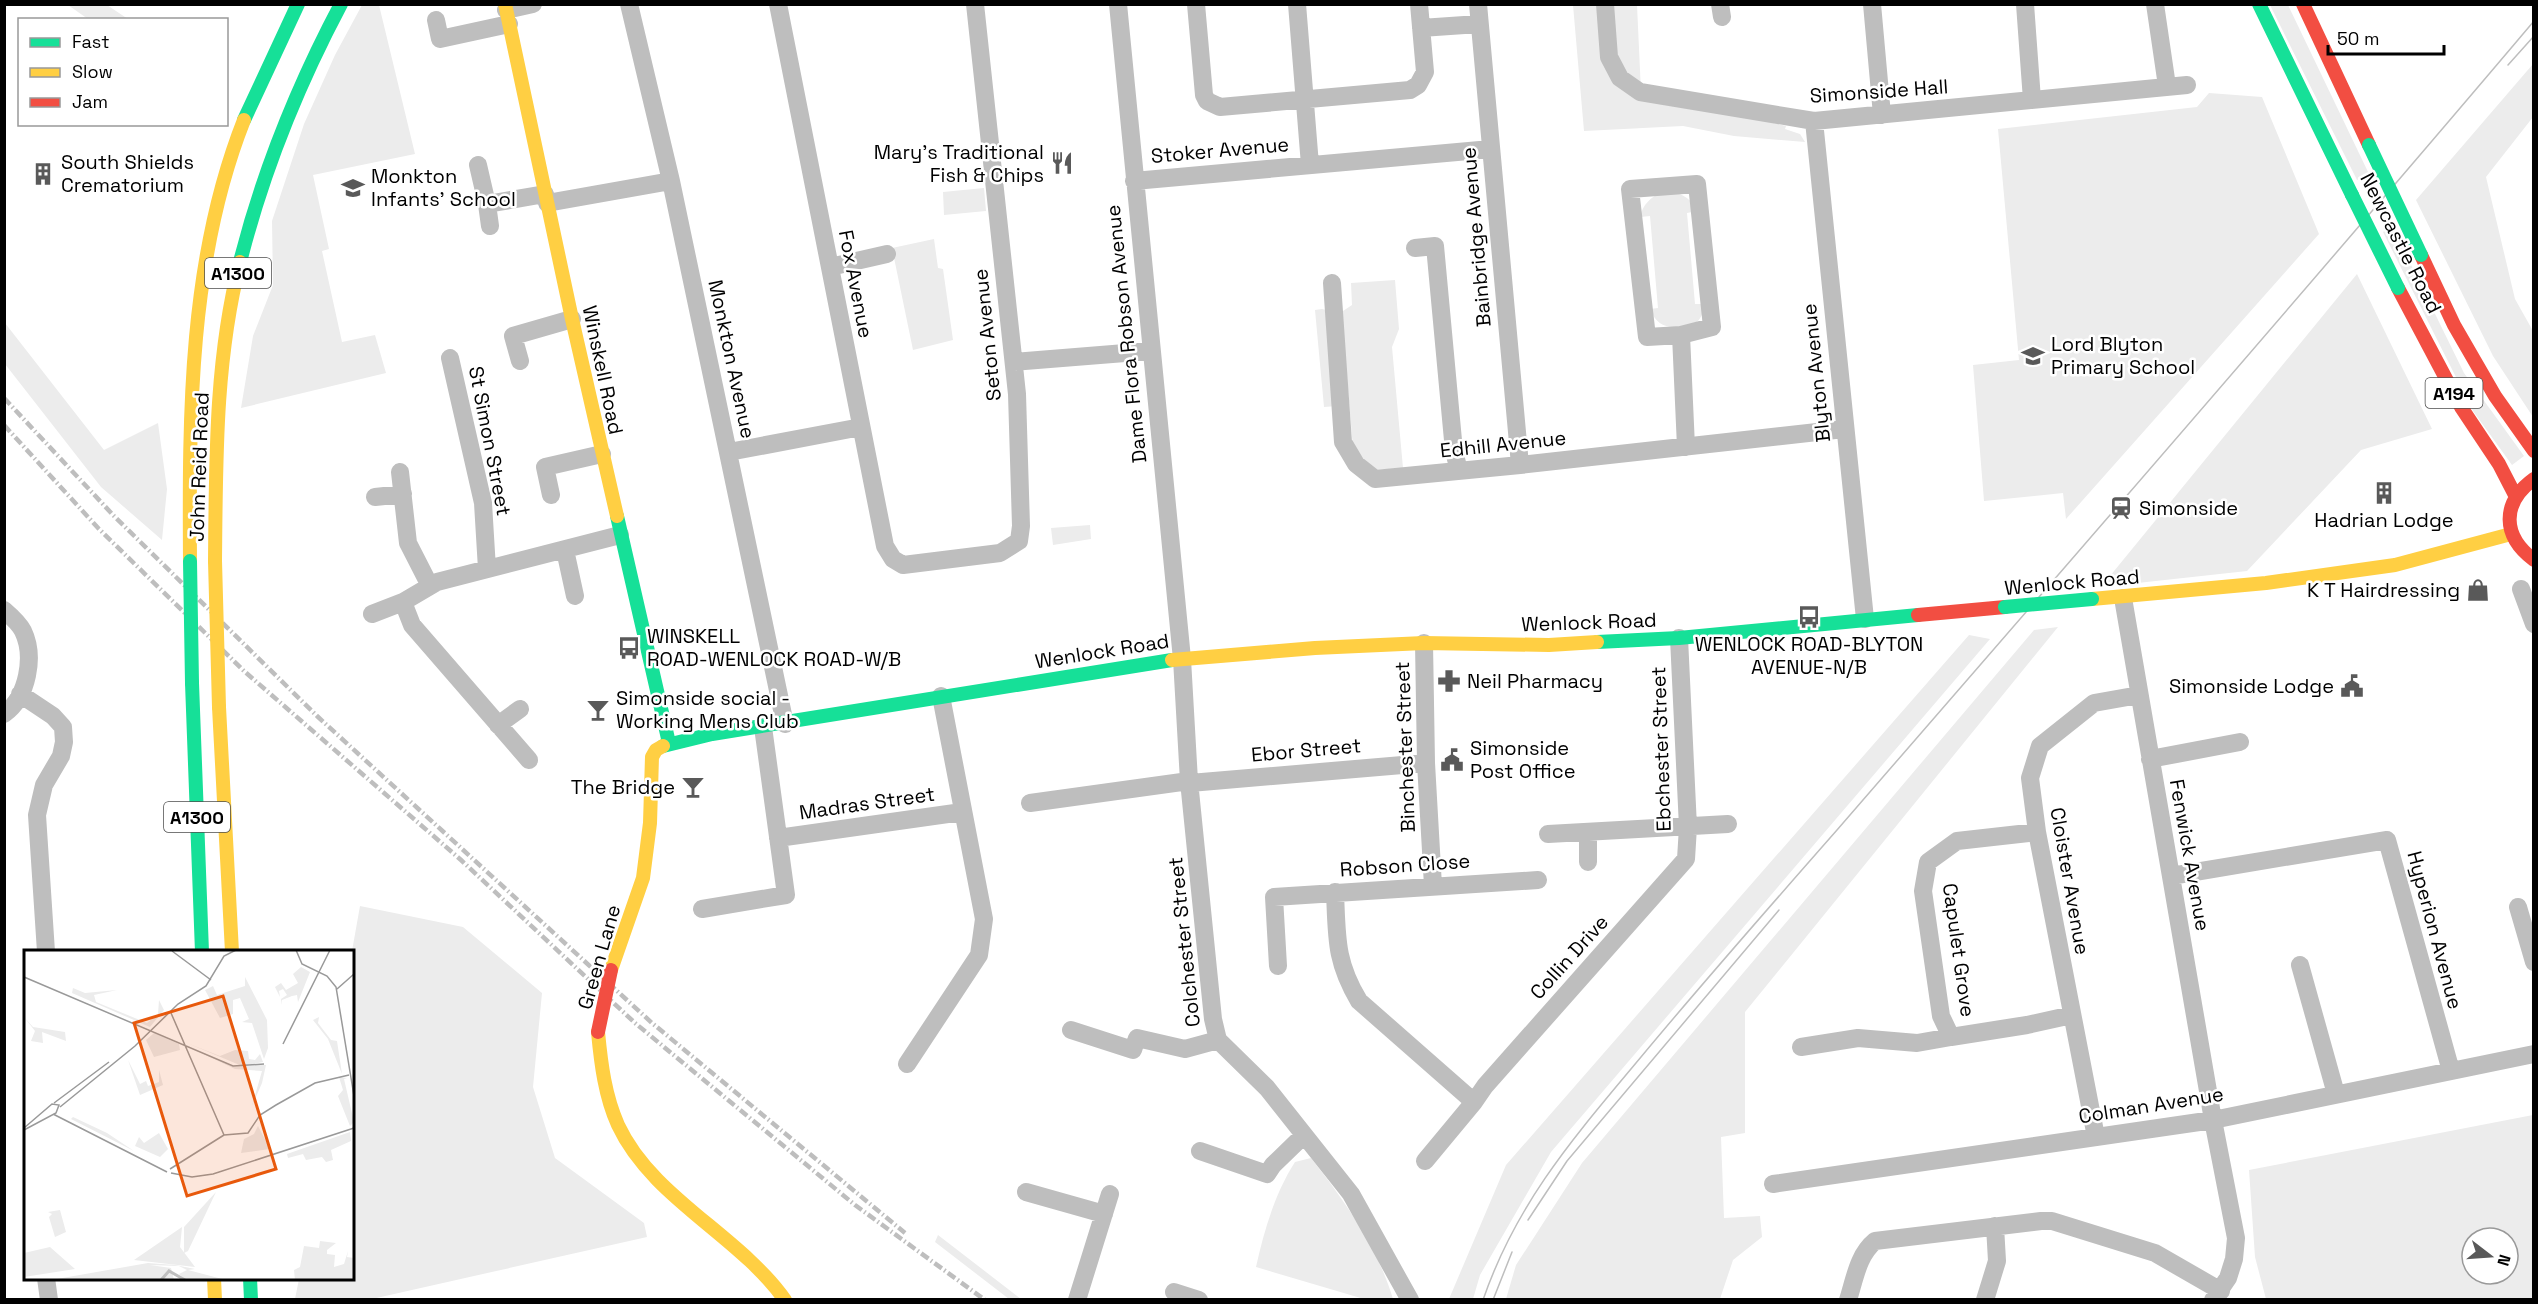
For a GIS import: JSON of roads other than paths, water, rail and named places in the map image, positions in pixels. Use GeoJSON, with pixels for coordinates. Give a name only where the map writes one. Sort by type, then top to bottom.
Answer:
{"type":"FeatureCollection","features":[{"type":"Feature","properties":{"kind":"main road","name":"John Reid Road"},"geometry":{"type":"LineString","coordinates":[[202,950],[190,561],[189,434],[195,330],[210,242],[260,83],[298,4]]}},
{"type":"Feature","properties":{"kind":"main road"},"geometry":{"type":"LineString","coordinates":[[284,89],[318,20],[331,4]]}},
{"type":"Feature","properties":{"kind":"main road","name":"John Reid Road"},"geometry":{"type":"LineString","coordinates":[[232,950],[219,706],[215,561],[222,375],[231,301],[262,183],[288,111],[317,46],[341,4]]}},
{"type":"Feature","properties":{"kind":"main road","name":"Newcastle Road"},"geometry":{"type":"LineString","coordinates":[[2259,4],[2398,288],[2462,407],[2499,464],[2515,495]]}},
{"type":"Feature","properties":{"kind":"main road","name":"Newcastle Road"},"geometry":{"type":"LineString","coordinates":[[2303,4],[2454,325],[2489,386],[2534,451]]}},
{"type":"Feature","properties":{"kind":"main road","name":"Winskell Road"},"geometry":{"type":"LineString","coordinates":[[507,13],[572,319],[669,743]]}},
{"type":"Feature","properties":{"kind":"main road"},"geometry":{"type":"LineString","coordinates":[[2534,479],[2526,483],[2515,495],[2509,517],[2511,534],[2516,545],[2534,560]]}},
{"type":"Feature","properties":{"kind":"main road","name":"Wenlock Road"},"geometry":{"type":"LineString","coordinates":[[669,743],[941,696],[1182,658],[1424,643],[1549,645],[1679,638],[1865,619],[2123,598],[2266,583],[2395,565],[2511,534]]}},
{"type":"Feature","properties":{"kind":"main road","name":"Green Lane"},"geometry":{"type":"LineString","coordinates":[[669,743],[656,750],[652,757],[650,823],[644,878],[611,970],[598,1032],[602,1080],[616,1124],[646,1169],[760,1268],[785,1299]]}},
{"type":"Feature","properties":{"kind":"main road"},"geometry":{"type":"LineString","coordinates":[[214,1280],[215,1299]]}},
{"type":"Feature","properties":{"kind":"main road"},"geometry":{"type":"LineString","coordinates":[[250,1280],[250,1299]]}},
{"type":"Feature","properties":{"kind":"street"},"geometry":{"type":"LineString","coordinates":[[436,20],[440,39],[533,4]]}},
{"type":"Feature","properties":{"kind":"street","name":"Monkton Avenue"},"geometry":{"type":"LineString","coordinates":[[629,4],[671,180],[785,724]]}},
{"type":"Feature","properties":{"kind":"street","name":"Fox Avenue"},"geometry":{"type":"LineString","coordinates":[[778,4],[885,546],[893,559],[903,565]]}},
{"type":"Feature","properties":{"kind":"street","name":"Seton Avenue"},"geometry":{"type":"LineString","coordinates":[[903,565],[1000,554],[1019,541],[1022,522],[1014,362],[975,4]]}},
{"type":"Feature","properties":{"kind":"street","name":"Dame Flora Robson Avenue"},"geometry":{"type":"LineString","coordinates":[[1118,4],[1150,351],[1182,658]]}},
{"type":"Feature","properties":{"kind":"street"},"geometry":{"type":"LineString","coordinates":[[1196,4],[1204,95],[1207,101],[1220,107],[1410,90],[1418,86],[1425,72],[1419,4]]}},
{"type":"Feature","properties":{"kind":"street","name":"Stoker Avenue"},"geometry":{"type":"LineString","coordinates":[[1297,4],[1310,165]]}},
{"type":"Feature","properties":{"kind":"street","name":"Bainbridge Avenue"},"geometry":{"type":"LineString","coordinates":[[1478,4],[1520,465]]}},
{"type":"Feature","properties":{"kind":"street","name":"Simonside Hall"},"geometry":{"type":"LineString","coordinates":[[1605,4],[1609,57],[1620,78],[1640,92],[1814,121],[2187,85]]}},
{"type":"Feature","properties":{"kind":"street"},"geometry":{"type":"LineString","coordinates":[[1872,4],[1882,115]]}},
{"type":"Feature","properties":{"kind":"street"},"geometry":{"type":"LineString","coordinates":[[2025,4],[2032,100]]}},
{"type":"Feature","properties":{"kind":"street"},"geometry":{"type":"LineString","coordinates":[[2155,4],[2167,86]]}},
{"type":"Feature","properties":{"kind":"street"},"geometry":{"type":"LineString","coordinates":[[1421,28],[1479,24]]}},
{"type":"Feature","properties":{"kind":"street","name":"Blyton Avenue"},"geometry":{"type":"LineString","coordinates":[[1814,121],[1865,619]]}},
{"type":"Feature","properties":{"kind":"street","name":"Stoker Avenue"},"geometry":{"type":"LineString","coordinates":[[1134,181],[1491,149]]}},
{"type":"Feature","properties":{"kind":"street"},"geometry":{"type":"LineString","coordinates":[[478,165],[490,226]]}},
{"type":"Feature","properties":{"kind":"street"},"geometry":{"type":"LineString","coordinates":[[487,204],[546,199],[671,180]]}},
{"type":"Feature","properties":{"kind":"street"},"geometry":{"type":"LineString","coordinates":[[1697,184],[1712,327],[1681,335],[1647,336],[1630,189],[1697,184]]}},
{"type":"Feature","properties":{"kind":"street"},"geometry":{"type":"LineString","coordinates":[[1414,248],[1435,246],[1454,451],[1459,471]]}},
{"type":"Feature","properties":{"kind":"street"},"geometry":{"type":"LineString","coordinates":[[830,267],[887,254]]}},
{"type":"Feature","properties":{"kind":"street","name":"Edhill Avenue"},"geometry":{"type":"LineString","coordinates":[[1332,283],[1342,442],[1356,464],[1375,479],[1844,429]]}},
{"type":"Feature","properties":{"kind":"street"},"geometry":{"type":"LineString","coordinates":[[520,361],[513,336],[572,319]]}},
{"type":"Feature","properties":{"kind":"street"},"geometry":{"type":"LineString","coordinates":[[1681,335],[1686,447]]}},
{"type":"Feature","properties":{"kind":"street"},"geometry":{"type":"LineString","coordinates":[[1014,362],[1150,351]]}},
{"type":"Feature","properties":{"kind":"street","name":"St Simon Street"},"geometry":{"type":"LineString","coordinates":[[450,358],[483,503],[487,569]]}},
{"type":"Feature","properties":{"kind":"street"},"geometry":{"type":"LineString","coordinates":[[729,452],[861,427]]}},
{"type":"Feature","properties":{"kind":"street"},"geometry":{"type":"LineString","coordinates":[[551,495],[545,466],[602,454]]}},
{"type":"Feature","properties":{"kind":"street"},"geometry":{"type":"LineString","coordinates":[[400,472],[408,543],[430,586]]}},
{"type":"Feature","properties":{"kind":"street"},"geometry":{"type":"LineString","coordinates":[[375,497],[403,494]]}},
{"type":"Feature","properties":{"kind":"street"},"geometry":{"type":"LineString","coordinates":[[372,614],[403,602],[437,582],[620,535]]}},
{"type":"Feature","properties":{"kind":"street"},"geometry":{"type":"LineString","coordinates":[[565,550],[575,596]]}},
{"type":"Feature","properties":{"kind":"street"},"geometry":{"type":"LineString","coordinates":[[2521,589],[2534,624]]}},
{"type":"Feature","properties":{"kind":"street","name":"Fenwick Avenue"},"geometry":{"type":"LineString","coordinates":[[2123,598],[2213,1120],[2236,1238],[2234,1259],[2228,1278],[2217,1295]]}},
{"type":"Feature","properties":{"kind":"street"},"geometry":{"type":"LineString","coordinates":[[403,602],[412,625],[529,760]]}},
{"type":"Feature","properties":{"kind":"street"},"geometry":{"type":"LineString","coordinates":[[4,610],[23,630],[29,648],[28,669],[20,694],[4,714]]}},
{"type":"Feature","properties":{"kind":"street","name":"Ebchester Street"},"geometry":{"type":"LineString","coordinates":[[1679,638],[1688,827],[1686,859]]}},
{"type":"Feature","properties":{"kind":"street","name":"Binchester Street"},"geometry":{"type":"LineString","coordinates":[[1424,643],[1426,763],[1433,886]]}},
{"type":"Feature","properties":{"kind":"street","name":"Colchester Street"},"geometry":{"type":"LineString","coordinates":[[1182,658],[1190,782],[1212,1019],[1218,1040],[1267,1088],[1352,1194],[1410,1299]]}},
{"type":"Feature","properties":{"kind":"street"},"geometry":{"type":"LineString","coordinates":[[20,694],[63,727],[64,742],[61,756],[44,785],[37,815],[46,950]]}},
{"type":"Feature","properties":{"kind":"street","name":"Cloister Avenue"},"geometry":{"type":"LineString","coordinates":[[2096,1137],[2037,832],[2030,778],[2040,746],[2094,703],[2139,694]]}},
{"type":"Feature","properties":{"kind":"street"},"geometry":{"type":"LineString","coordinates":[[907,1064],[979,955],[984,919],[941,696]]}},
{"type":"Feature","properties":{"kind":"street"},"geometry":{"type":"LineString","coordinates":[[498,724],[520,709]]}},
{"type":"Feature","properties":{"kind":"street"},"geometry":{"type":"LineString","coordinates":[[702,909],[786,895],[763,727]]}},
{"type":"Feature","properties":{"kind":"street"},"geometry":{"type":"LineString","coordinates":[[2150,759],[2240,742]]}},
{"type":"Feature","properties":{"kind":"street","name":"Ebor Street"},"geometry":{"type":"LineString","coordinates":[[1030,803],[1190,782],[1426,763]]}},
{"type":"Feature","properties":{"kind":"street","name":"Madras Street"},"geometry":{"type":"LineString","coordinates":[[778,838],[962,812]]}},
{"type":"Feature","properties":{"kind":"street"},"geometry":{"type":"LineString","coordinates":[[1548,834],[1728,824]]}},
{"type":"Feature","properties":{"kind":"street"},"geometry":{"type":"LineString","coordinates":[[1588,832],[1588,861]]}},
{"type":"Feature","properties":{"kind":"street","name":"Capulet Grove"},"geometry":{"type":"LineString","coordinates":[[2037,832],[1957,841],[1928,862],[1923,891],[1941,1016],[1951,1037],[2072,1015]]}},
{"type":"Feature","properties":{"kind":"street","name":"Hyperion Avenue"},"geometry":{"type":"LineString","coordinates":[[2171,876],[2387,840],[2451,1071]]}},
{"type":"Feature","properties":{"kind":"street","name":"Collin Drive"},"geometry":{"type":"LineString","coordinates":[[1425,1161],[1485,1086],[1686,859]]}},
{"type":"Feature","properties":{"kind":"street","name":"Robson Close"},"geometry":{"type":"LineString","coordinates":[[1278,966],[1274,897],[1538,880]]}},
{"type":"Feature","properties":{"kind":"street"},"geometry":{"type":"LineString","coordinates":[[1335,892],[1338,953],[1349,984],[1359,1001],[1474,1102]]}},
{"type":"Feature","properties":{"kind":"street"},"geometry":{"type":"LineString","coordinates":[[2518,907],[2534,962]]}},
{"type":"Feature","properties":{"kind":"street"},"geometry":{"type":"LineString","coordinates":[[2300,965],[2336,1094]]}},
{"type":"Feature","properties":{"kind":"street"},"geometry":{"type":"LineString","coordinates":[[1071,1030],[1133,1050],[1137,1038],[1185,1049],[1218,1040]]}},
{"type":"Feature","properties":{"kind":"street"},"geometry":{"type":"LineString","coordinates":[[1801,1047],[1858,1038],[1917,1043],[1951,1037]]}},
{"type":"Feature","properties":{"kind":"street","name":"Colman Avenue"},"geometry":{"type":"LineString","coordinates":[[1773,1184],[2213,1120],[2534,1054]]}},
{"type":"Feature","properties":{"kind":"street"},"geometry":{"type":"LineString","coordinates":[[1200,1151],[1267,1174],[1273,1165],[1304,1135]]}},
{"type":"Feature","properties":{"kind":"street"},"geometry":{"type":"LineString","coordinates":[[1026,1192],[1104,1214]]}},
{"type":"Feature","properties":{"kind":"street"},"geometry":{"type":"LineString","coordinates":[[1077,1299],[1110,1194]]}},
{"type":"Feature","properties":{"kind":"street"},"geometry":{"type":"LineString","coordinates":[[1848,1299],[1866,1249],[1875,1241],[2052,1221],[2155,1253],[2217,1295]]}},
{"type":"Feature","properties":{"kind":"street"},"geometry":{"type":"LineString","coordinates":[[1985,1299],[1997,1261],[1995,1226]]}},
{"type":"Feature","properties":{"kind":"street"},"geometry":{"type":"LineString","coordinates":[[46,1280],[49,1299]]}},
{"type":"Feature","properties":{"kind":"street"},"geometry":{"type":"LineString","coordinates":[[1174,1292],[1199,1299]]}},
{"type":"Feature","properties":{"kind":"tram line"},"geometry":{"type":"LineString","coordinates":[[1483,1300],[1497,1264],[1531,1200],[1571,1142],[1594,1114],[1714,971],[2187,427],[2534,21]]}},
{"type":"Feature","properties":{"kind":"tram line"},"geometry":{"type":"LineString","coordinates":[[2508,65],[2534,36]]}},
{"type":"Feature","properties":{"kind":"tram line"},"geometry":{"type":"LineString","coordinates":[[1528,1220],[1567,1161],[1779,910]]}},
{"type":"Feature","properties":{"kind":"tram line"},"geometry":{"type":"LineString","coordinates":[[1493,1300],[1512,1252]]}},
{"type":"Feature","properties":{"kind":"railway"},"geometry":{"type":"LineString","coordinates":[[4,398],[114,516],[317,716],[652,1023],[905,1233]]}},
{"type":"Feature","properties":{"kind":"railway"},"geometry":{"type":"LineString","coordinates":[[4,425],[99,529],[244,671],[461,860],[635,1023],[855,1205],[985,1300]]}},
{"type":"Feature","properties":{"kind":"place","name":"Mary's Traditional Fish & Chips"},"geometry":{"type":"Point","coordinates":[1062,163]}},
{"type":"Feature","properties":{"kind":"place","name":"South Shields Crematorium"},"geometry":{"type":"Point","coordinates":[43,174]}},
{"type":"Feature","properties":{"kind":"place","name":"Monkton Infants' School"},"geometry":{"type":"Point","coordinates":[353,188]}},
{"type":"Feature","properties":{"kind":"place","name":"Lord Blyton Primary School"},"geometry":{"type":"Point","coordinates":[2033,356]}},
{"type":"Feature","properties":{"kind":"place","name":"Hadrian Lodge"},"geometry":{"type":"Point","coordinates":[2384,493]}},
{"type":"Feature","properties":{"kind":"place","name":"Simonside"},"geometry":{"type":"Point","coordinates":[2121,508]}},
{"type":"Feature","properties":{"kind":"place","name":"K T Hairdressing"},"geometry":{"type":"Point","coordinates":[2478,590]}},
{"type":"Feature","properties":{"kind":"place","name":"WENLOCK ROAD-BLYTON AVENUE-N/B"},"geometry":{"type":"Point","coordinates":[1809,617]}},
{"type":"Feature","properties":{"kind":"place","name":"WINSKELL ROAD-WENLOCK ROAD-W/B"},"geometry":{"type":"Point","coordinates":[629,648]}},
{"type":"Feature","properties":{"kind":"place","name":"Neil Pharmacy"},"geometry":{"type":"Point","coordinates":[1449,681]}},
{"type":"Feature","properties":{"kind":"place","name":"Simonside Lodge"},"geometry":{"type":"Point","coordinates":[2352,686]}},
{"type":"Feature","properties":{"kind":"place","name":"Simonside social - Working Mens Club"},"geometry":{"type":"Point","coordinates":[598,710]}},
{"type":"Feature","properties":{"kind":"place","name":"Simonside Post Office"},"geometry":{"type":"Point","coordinates":[1452,760]}},
{"type":"Feature","properties":{"kind":"place","name":"The Bridge"},"geometry":{"type":"Point","coordinates":[693,787]}}]}
